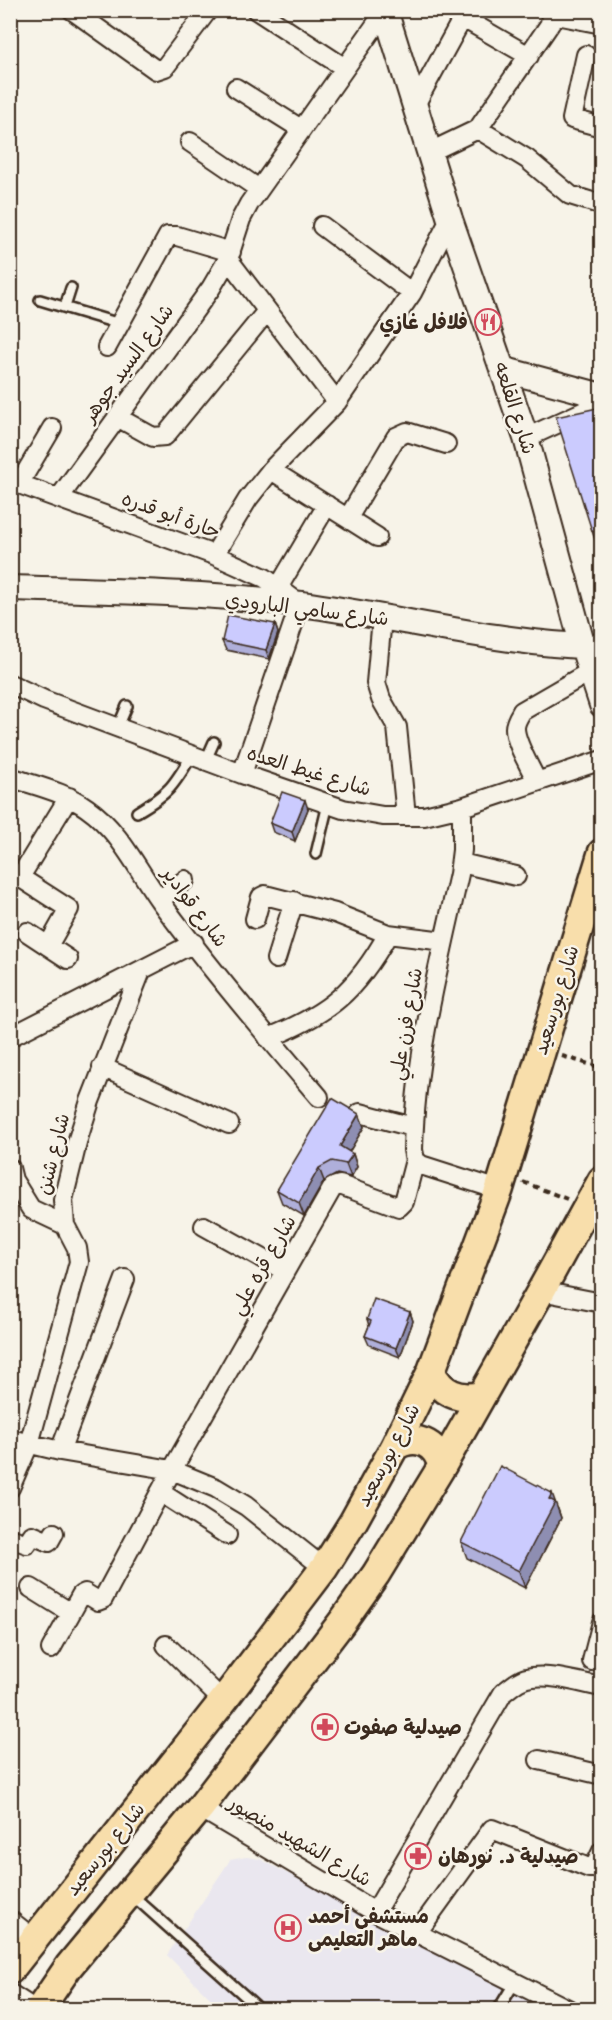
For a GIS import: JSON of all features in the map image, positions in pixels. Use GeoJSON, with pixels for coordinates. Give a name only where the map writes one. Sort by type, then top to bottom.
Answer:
{"type":"FeatureCollection","features":[{"type":"Feature","properties":{"kind":"main road","name":"شارع بورسعيد"},"geometry":{"type":"LineString","coordinates":[[10,1970],[223,1701],[324,1568],[353,1522],[395,1446],[431,1372],[502,1182],[522,1110],[602,853]]}},
{"type":"Feature","properties":{"kind":"main road"},"geometry":{"type":"LineString","coordinates":[[39,2010],[69,1966],[200,1808],[376,1574],[442,1466],[542,1291],[602,1179]]}},
{"type":"Feature","properties":{"kind":"main road"},"geometry":{"type":"LineString","coordinates":[[431,1372],[436,1381],[451,1395],[472,1398],[482,1395]]}},
{"type":"Feature","properties":{"kind":"main road"},"geometry":{"type":"LineString","coordinates":[[395,1446],[411,1440],[428,1444],[435,1450],[442,1466]]}},
{"type":"Feature","properties":{"kind":"street"},"geometry":{"type":"LineString","coordinates":[[72,10],[156,70],[165,67],[207,10]]}},
{"type":"Feature","properties":{"kind":"street"},"geometry":{"type":"LineString","coordinates":[[256,10],[345,68]]}},
{"type":"Feature","properties":{"kind":"street","name":"شارع السيد جوهر"},"geometry":{"type":"LineString","coordinates":[[58,498],[211,288],[230,255],[241,219],[259,189],[386,11]]}},
{"type":"Feature","properties":{"kind":"street","name":"شارع القلعه"},"geometry":{"type":"LineString","coordinates":[[386,11],[450,219],[526,438],[592,647],[591,671],[602,705]]}},
{"type":"Feature","properties":{"kind":"street"},"geometry":{"type":"LineString","coordinates":[[429,152],[478,129],[550,24],[550,12],[602,24]]}},
{"type":"Feature","properties":{"kind":"street"},"geometry":{"type":"LineString","coordinates":[[415,105],[465,14],[529,56]]}},
{"type":"Feature","properties":{"kind":"street"},"geometry":{"type":"LineString","coordinates":[[586,55],[572,119],[602,127]]}},
{"type":"Feature","properties":{"kind":"street"},"geometry":{"type":"LineString","coordinates":[[236,88],[301,129]]}},
{"type":"Feature","properties":{"kind":"street"},"geometry":{"type":"LineString","coordinates":[[478,129],[527,159],[570,195],[602,205]]}},
{"type":"Feature","properties":{"kind":"street"},"geometry":{"type":"LineString","coordinates":[[190,142],[259,189]]}},
{"type":"Feature","properties":{"kind":"street"},"geometry":{"type":"LineString","coordinates":[[214,555],[249,499],[271,470],[337,402],[412,293],[450,219]]}},
{"type":"Feature","properties":{"kind":"street"},"geometry":{"type":"LineString","coordinates":[[322,226],[412,293]]}},
{"type":"Feature","properties":{"kind":"street"},"geometry":{"type":"LineString","coordinates":[[107,347],[168,236],[177,236],[230,255],[267,311],[337,402]]}},
{"type":"Feature","properties":{"kind":"street"},"geometry":{"type":"LineString","coordinates":[[117,417],[153,437],[165,436],[267,311]]}},
{"type":"Feature","properties":{"kind":"street"},"geometry":{"type":"LineString","coordinates":[[502,369],[602,396]]}},
{"type":"Feature","properties":{"kind":"street"},"geometry":{"type":"LineString","coordinates":[[526,438],[602,403]]}},
{"type":"Feature","properties":{"kind":"street"},"geometry":{"type":"LineString","coordinates":[[15,485],[52,428]]}},
{"type":"Feature","properties":{"kind":"street"},"geometry":{"type":"LineString","coordinates":[[348,518],[396,437],[407,432],[446,444]]}},
{"type":"Feature","properties":{"kind":"street"},"geometry":{"type":"LineString","coordinates":[[271,470],[377,537]]}},
{"type":"Feature","properties":{"kind":"street","name":"حارة أبو قدره"},"geometry":{"type":"LineString","coordinates":[[15,485],[58,498],[214,555],[265,578],[300,604]]}},
{"type":"Feature","properties":{"kind":"street"},"geometry":{"type":"LineString","coordinates":[[278,588],[327,505]]}},
{"type":"Feature","properties":{"kind":"street","name":"شارع سامي البارودي"},"geometry":{"type":"LineString","coordinates":[[10,588],[177,594],[300,604],[500,637],[592,647]]}},
{"type":"Feature","properties":{"kind":"street"},"geometry":{"type":"LineString","coordinates":[[242,774],[300,604]]}},
{"type":"Feature","properties":{"kind":"street"},"geometry":{"type":"LineString","coordinates":[[382,618],[376,683],[381,699],[397,727],[406,816]]}},
{"type":"Feature","properties":{"kind":"street"},"geometry":{"type":"LineString","coordinates":[[537,782],[518,739],[515,729],[516,720],[522,711],[591,671]]}},
{"type":"Feature","properties":{"kind":"street","name":"شارع غيط العده"},"geometry":{"type":"LineString","coordinates":[[10,684],[44,700],[242,774],[343,809],[383,816],[424,816],[462,807],[602,760]]}},
{"type":"Feature","properties":{"kind":"street","name":"شارع قوادير"},"geometry":{"type":"LineString","coordinates":[[10,777],[69,797],[86,807],[101,820],[122,843],[160,900],[268,1038],[319,1097]]}},
{"type":"Feature","properties":{"kind":"street"},"geometry":{"type":"LineString","coordinates":[[48,946],[69,909],[15,874],[69,797]]}},
{"type":"Feature","properties":{"kind":"street","name":"شارع فرن علي"},"geometry":{"type":"LineString","coordinates":[[415,1160],[413,1127],[418,1071],[461,863],[462,807]]}},
{"type":"Feature","properties":{"kind":"street"},"geometry":{"type":"LineString","coordinates":[[461,863],[516,876]]}},
{"type":"Feature","properties":{"kind":"street"},"geometry":{"type":"LineString","coordinates":[[160,900],[185,880]]}},
{"type":"Feature","properties":{"kind":"street"},"geometry":{"type":"LineString","coordinates":[[255,919],[263,895],[335,913],[388,934],[444,941]]}},
{"type":"Feature","properties":{"kind":"street"},"geometry":{"type":"LineString","coordinates":[[276,958],[294,901]]}},
{"type":"Feature","properties":{"kind":"street"},"geometry":{"type":"LineString","coordinates":[[27,932],[68,959]]}},
{"type":"Feature","properties":{"kind":"street"},"geometry":{"type":"LineString","coordinates":[[268,1038],[299,1026],[336,1001],[352,987],[373,961],[388,934]]}},
{"type":"Feature","properties":{"kind":"street"},"geometry":{"type":"LineString","coordinates":[[10,1037],[194,943]]}},
{"type":"Feature","properties":{"kind":"street","name":"شارع شنن"},"geometry":{"type":"LineString","coordinates":[[10,1488],[29,1444],[79,1262],[77,1248],[65,1225],[63,1200],[78,1139],[102,1067],[141,971]]}},
{"type":"Feature","properties":{"kind":"street"},"geometry":{"type":"LineString","coordinates":[[102,1067],[230,1124]]}},
{"type":"Feature","properties":{"kind":"street"},"geometry":{"type":"LineString","coordinates":[[360,1113],[413,1127]]}},
{"type":"Feature","properties":{"kind":"street"},"geometry":{"type":"LineString","coordinates":[[415,1160],[421,1165],[502,1182]]}},
{"type":"Feature","properties":{"kind":"street","name":"شارع قره علي"},"geometry":{"type":"LineString","coordinates":[[71,1612],[83,1593],[98,1601],[104,1599],[172,1470],[333,1187],[340,1185],[399,1207],[404,1202],[415,1160]]}},
{"type":"Feature","properties":{"kind":"street"},"geometry":{"type":"LineString","coordinates":[[10,1168],[13,1180],[31,1209],[65,1225]]}},
{"type":"Feature","properties":{"kind":"street"},"geometry":{"type":"LineString","coordinates":[[204,1226],[285,1271]]}},
{"type":"Feature","properties":{"kind":"street"},"geometry":{"type":"LineString","coordinates":[[60,1451],[125,1280]]}},
{"type":"Feature","properties":{"kind":"street"},"geometry":{"type":"LineString","coordinates":[[542,1291],[602,1303]]}},
{"type":"Feature","properties":{"kind":"street"},"geometry":{"type":"LineString","coordinates":[[10,1439],[60,1451],[172,1470],[216,1488],[246,1506],[324,1568]]}},
{"type":"Feature","properties":{"kind":"street"},"geometry":{"type":"LineString","coordinates":[[160,1492],[227,1536]]}},
{"type":"Feature","properties":{"kind":"street"},"geometry":{"type":"LineString","coordinates":[[10,1538],[27,1544],[32,1535],[49,1542],[54,1533]]}},
{"type":"Feature","properties":{"kind":"street"},"geometry":{"type":"LineString","coordinates":[[31,1588],[71,1612],[51,1649]]}},
{"type":"Feature","properties":{"kind":"street"},"geometry":{"type":"LineString","coordinates":[[592,1660],[602,1622]]}},
{"type":"Feature","properties":{"kind":"street"},"geometry":{"type":"LineString","coordinates":[[166,1645],[223,1701]]}},
{"type":"Feature","properties":{"kind":"street"},"geometry":{"type":"LineString","coordinates":[[375,1912],[503,1693],[516,1682],[531,1677],[547,1677],[602,1687]]}},
{"type":"Feature","properties":{"kind":"street"},"geometry":{"type":"LineString","coordinates":[[539,1760],[602,1774]]}},
{"type":"Feature","properties":{"kind":"street","name":"شارع الشهيد منصور"},"geometry":{"type":"LineString","coordinates":[[200,1808],[375,1912],[570,2010]]}},
{"type":"Feature","properties":{"kind":"street"},"geometry":{"type":"LineString","coordinates":[[417,1934],[492,1829],[589,1868],[594,1868],[602,1851]]}},
{"type":"Feature","properties":{"kind":"street"},"geometry":{"type":"LineString","coordinates":[[10,1920],[34,1939]]}},
{"type":"Feature","properties":{"kind":"street"},"geometry":{"type":"LineString","coordinates":[[10,1997],[30,2010]]}},
{"type":"Feature","properties":{"kind":"lane"},"geometry":{"type":"LineString","coordinates":[[65,307],[71,288]]}},
{"type":"Feature","properties":{"kind":"lane"},"geometry":{"type":"LineString","coordinates":[[40,300],[120,324]]}},
{"type":"Feature","properties":{"kind":"lane"},"geometry":{"type":"LineString","coordinates":[[118,727],[127,706]]}},
{"type":"Feature","properties":{"kind":"lane"},"geometry":{"type":"LineString","coordinates":[[136,812],[167,793],[214,742]]}},
{"type":"Feature","properties":{"kind":"lane"},"geometry":{"type":"LineString","coordinates":[[316,854],[328,804]]}},
{"type":"Feature","properties":{"kind":"lane"},"geometry":{"type":"LineString","coordinates":[[129,1893],[255,2005]]}},
{"type":"Feature","properties":{"kind":"lane"},"geometry":{"type":"LineString","coordinates":[[498,2010],[515,1982]]}},
{"type":"Feature","properties":{"kind":"path"},"geometry":{"type":"LineString","coordinates":[[602,581],[597,587],[602,604]]}},
{"type":"Feature","properties":{"kind":"path"},"geometry":{"type":"LineString","coordinates":[[542,1049],[602,1068]]}},
{"type":"Feature","properties":{"kind":"path"},"geometry":{"type":"LineString","coordinates":[[502,1182],[587,1207]]}},
{"type":"Feature","properties":{"kind":"shaded area","name":"مستشفى أحمد ماهر التعليمى"},"geometry":{"type":"Polygon","coordinates":[[[246,1857],[260,1859],[546,2009],[221,2009],[167,1955],[230,1860],[246,1857]]]}},
{"type":"Feature","properties":{"kind":"building"},"geometry":{"type":"Polygon","coordinates":[[[602,407],[602,535],[592,531],[556,417],[602,407]]]}},
{"type":"Feature","properties":{"kind":"building"},"geometry":{"type":"Polygon","coordinates":[[[228,615],[275,624],[266,650],[222,641],[228,615]]]}},
{"type":"Feature","properties":{"kind":"building"},"geometry":{"type":"Polygon","coordinates":[[[282,792],[305,800],[292,832],[270,823],[282,792]]]}},
{"type":"Feature","properties":{"kind":"building"},"geometry":{"type":"Polygon","coordinates":[[[602,987],[602,1009],[595,1007],[602,987]]]}},
{"type":"Feature","properties":{"kind":"building"},"geometry":{"type":"Polygon","coordinates":[[[332,1098],[359,1114],[340,1146],[353,1154],[346,1164],[332,1161],[319,1168],[299,1203],[277,1190],[332,1098]]]}},
{"type":"Feature","properties":{"kind":"building"},"geometry":{"type":"Polygon","coordinates":[[[374,1299],[410,1312],[396,1348],[365,1336],[371,1321],[367,1319],[374,1299]]]}},
{"type":"Feature","properties":{"kind":"building"},"geometry":{"type":"Polygon","coordinates":[[[500,1466],[552,1493],[549,1499],[555,1502],[519,1571],[461,1542],[500,1466]]]}},
{"type":"Feature","properties":{"kind":"place","name":"فلافل غازي"},"geometry":{"type":"Point","coordinates":[488,322]}},
{"type":"Feature","properties":{"kind":"place","name":"صيدلية صفوت"},"geometry":{"type":"Point","coordinates":[325,1727]}},
{"type":"Feature","properties":{"kind":"place","name":"صيدلية د. نورهان"},"geometry":{"type":"Point","coordinates":[418,1856]}},
{"type":"Feature","properties":{"kind":"place","name":"مستشفى أحمد ماهر التعليمى"},"geometry":{"type":"Point","coordinates":[288,1928]}}]}
